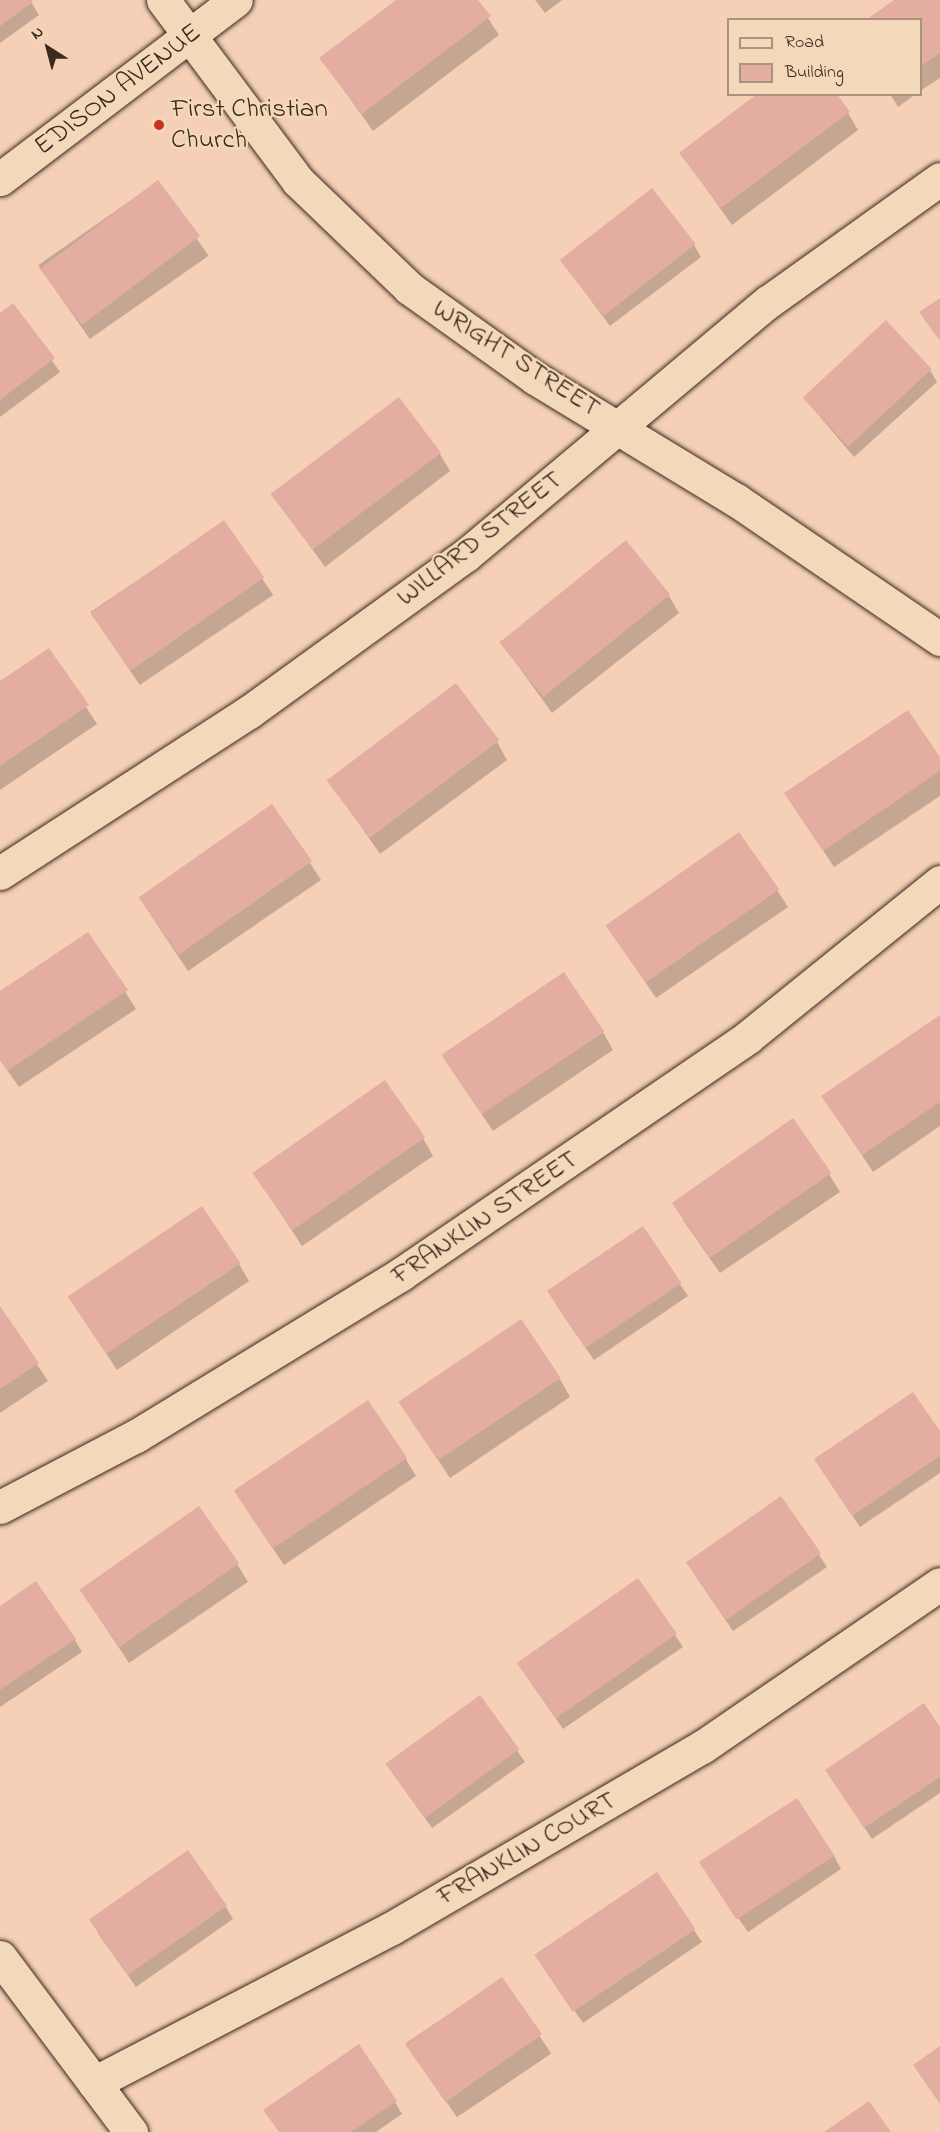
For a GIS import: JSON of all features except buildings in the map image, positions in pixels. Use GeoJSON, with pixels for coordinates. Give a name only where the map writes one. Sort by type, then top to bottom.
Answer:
{"type":"FeatureCollection","features":[{"type":"Feature","properties":{"kind":"street","name":"WRIGHT STREET"},"geometry":{"type":"LineString","coordinates":[[162,0],[298,181],[366,248],[461,328],[622,427],[940,639]]}},
{"type":"Feature","properties":{"kind":"street","name":"EDISON AVENUE"},"geometry":{"type":"LineString","coordinates":[[0,179],[236,0]]}},
{"type":"Feature","properties":{"kind":"street","name":"WILLARD STREET"},"geometry":{"type":"LineString","coordinates":[[0,873],[249,712],[466,555],[622,427],[768,302],[940,178]]}},
{"type":"Feature","properties":{"kind":"street","name":"FRANKLIN STREET"},"geometry":{"type":"LineString","coordinates":[[0,1507],[136,1436],[401,1274],[693,1076],[940,882]]}},
{"type":"Feature","properties":{"kind":"street","name":"FRANKLIN COURT"},"geometry":{"type":"LineString","coordinates":[[94,2083],[392,1928],[702,1747],[940,1584]]}},
{"type":"Feature","properties":{"kind":"street"},"geometry":{"type":"LineString","coordinates":[[0,1958],[131,2132]]}},
{"type":"Feature","properties":{"kind":"place","name":"First Christian Church"},"geometry":{"type":"Point","coordinates":[159,125]}}]}
